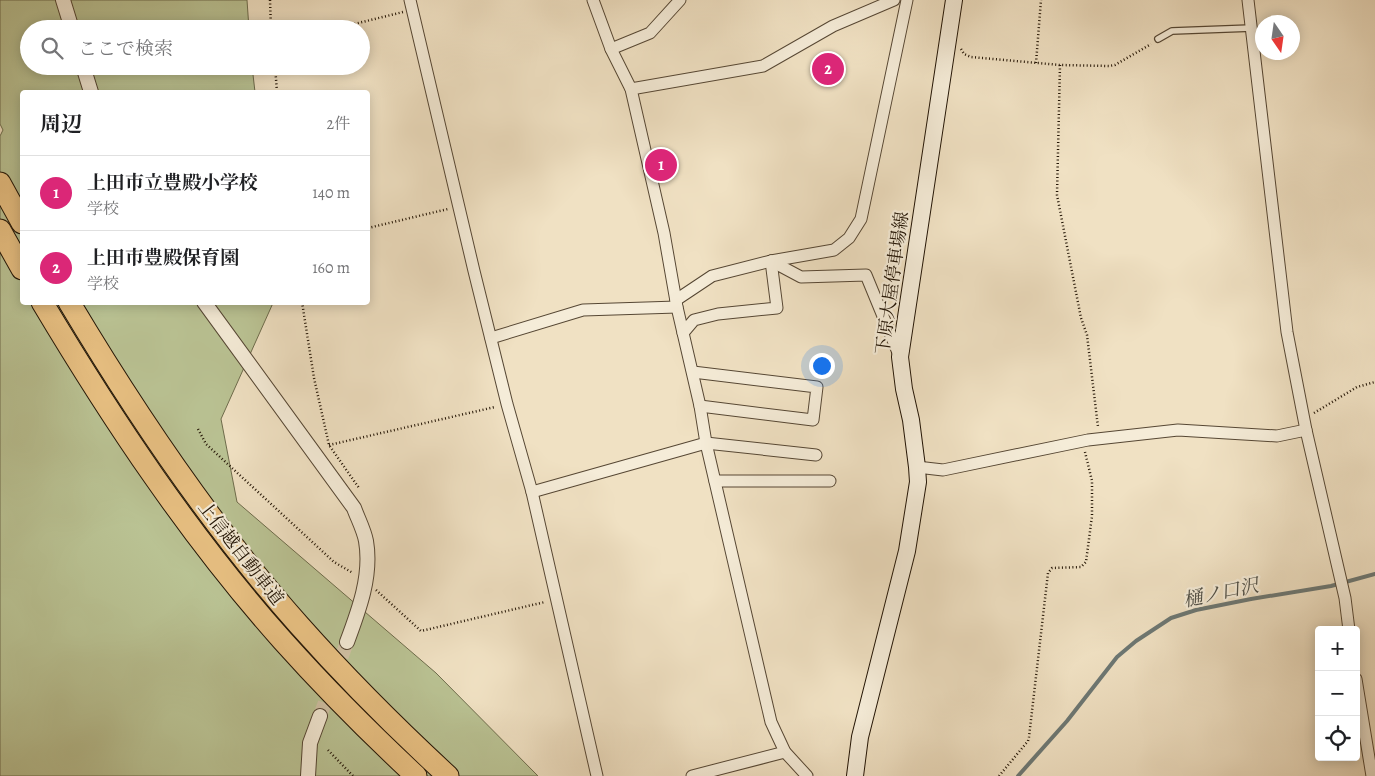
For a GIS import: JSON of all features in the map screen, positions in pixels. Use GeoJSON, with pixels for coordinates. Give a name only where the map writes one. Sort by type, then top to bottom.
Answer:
{"type":"FeatureCollection","features":[{"type":"Feature","properties":{"kind":"highway"},"geometry":{"type":"LineString","coordinates":[[0,183],[20,219]]}},
{"type":"Feature","properties":{"kind":"highway"},"geometry":{"type":"LineString","coordinates":[[0,230],[20,265]]}},
{"type":"Feature","properties":{"kind":"highway","name":"上信越自動車道"},"geometry":{"type":"LineString","coordinates":[[44,305],[116,420],[199,538],[282,640],[333,695],[416,776]]}},
{"type":"Feature","properties":{"kind":"highway","name":"上信越自動車道"},"geometry":{"type":"LineString","coordinates":[[71,305],[129,401],[169,459],[254,571],[298,625],[349,680],[448,776]]}},
{"type":"Feature","properties":{"kind":"main road","name":"下原大屋停車場線"},"geometry":{"type":"LineString","coordinates":[[855,776],[860,737],[907,552],[918,482],[900,357],[954,0]]}},
{"type":"Feature","properties":{"kind":"street"},"geometry":{"type":"LineString","coordinates":[[63,0],[69,20]]}},
{"type":"Feature","properties":{"kind":"street"},"geometry":{"type":"LineString","coordinates":[[593,0],[611,49],[631,89],[664,233],[676,304],[693,372],[706,443],[771,722],[785,752],[807,776]]}},
{"type":"Feature","properties":{"kind":"street"},"geometry":{"type":"LineString","coordinates":[[611,49],[650,33],[680,0]]}},
{"type":"Feature","properties":{"kind":"street"},"geometry":{"type":"LineString","coordinates":[[631,89],[763,66],[833,26],[894,0]]}},
{"type":"Feature","properties":{"kind":"street"},"geometry":{"type":"LineString","coordinates":[[491,338],[583,310],[676,304],[712,276],[770,260],[834,250],[850,238],[861,219],[907,0]]}},
{"type":"Feature","properties":{"kind":"street"},"geometry":{"type":"LineString","coordinates":[[1248,0],[1287,332],[1305,424],[1343,591],[1348,626]]}},
{"type":"Feature","properties":{"kind":"street"},"geometry":{"type":"LineString","coordinates":[[411,5],[491,338],[532,492],[597,776]]}},
{"type":"Feature","properties":{"kind":"street"},"geometry":{"type":"LineString","coordinates":[[86,75],[91,90]]}},
{"type":"Feature","properties":{"kind":"street"},"geometry":{"type":"LineString","coordinates":[[683,333],[694,320],[718,314],[777,308],[770,260]]}},
{"type":"Feature","properties":{"kind":"street"},"geometry":{"type":"LineString","coordinates":[[770,260],[801,277],[866,275],[900,357]]}},
{"type":"Feature","properties":{"kind":"street"},"geometry":{"type":"LineString","coordinates":[[206,305],[354,508],[366,541],[367,572],[359,610],[347,642]]}},
{"type":"Feature","properties":{"kind":"street"},"geometry":{"type":"LineString","coordinates":[[693,372],[818,387],[813,420],[700,406]]}},
{"type":"Feature","properties":{"kind":"street"},"geometry":{"type":"LineString","coordinates":[[917,467],[943,470],[1083,441],[1178,430],[1277,436],[1305,424]]}},
{"type":"Feature","properties":{"kind":"street"},"geometry":{"type":"LineString","coordinates":[[532,492],[706,443],[816,455]]}},
{"type":"Feature","properties":{"kind":"street"},"geometry":{"type":"LineString","coordinates":[[715,481],[830,482]]}},
{"type":"Feature","properties":{"kind":"street"},"geometry":{"type":"LineString","coordinates":[[1360,703],[1372,776]]}},
{"type":"Feature","properties":{"kind":"street"},"geometry":{"type":"LineString","coordinates":[[308,776],[310,743],[320,716]]}},
{"type":"Feature","properties":{"kind":"street"},"geometry":{"type":"LineString","coordinates":[[692,776],[785,752]]}},
{"type":"Feature","properties":{"kind":"lane"},"geometry":{"type":"LineString","coordinates":[[1158,39],[1172,31],[1252,28]]}},
{"type":"Feature","properties":{"kind":"path"},"geometry":{"type":"LineString","coordinates":[[270,0],[271,20]]}},
{"type":"Feature","properties":{"kind":"path"},"geometry":{"type":"LineString","coordinates":[[1036,63],[1041,0]]}},
{"type":"Feature","properties":{"kind":"path"},"geometry":{"type":"LineString","coordinates":[[363,20],[411,5]]}},
{"type":"Feature","properties":{"kind":"path"},"geometry":{"type":"LineString","coordinates":[[961,40],[964,54],[970,56],[1060,65],[1115,65],[1158,39]]}},
{"type":"Feature","properties":{"kind":"path"},"geometry":{"type":"LineString","coordinates":[[1060,65],[1057,195],[1081,318],[1087,335],[1099,439]]}},
{"type":"Feature","properties":{"kind":"path"},"geometry":{"type":"LineString","coordinates":[[276,75],[277,90]]}},
{"type":"Feature","properties":{"kind":"path"},"geometry":{"type":"LineString","coordinates":[[370,228],[459,207]]}},
{"type":"Feature","properties":{"kind":"path"},"geometry":{"type":"LineString","coordinates":[[302,305],[314,378],[329,445],[359,488]]}},
{"type":"Feature","properties":{"kind":"path"},"geometry":{"type":"LineString","coordinates":[[1305,424],[1357,387],[1375,382]]}},
{"type":"Feature","properties":{"kind":"path"},"geometry":{"type":"LineString","coordinates":[[329,445],[508,404]]}},
{"type":"Feature","properties":{"kind":"path"},"geometry":{"type":"LineString","coordinates":[[198,429],[206,444],[334,562],[366,580],[421,631],[557,599]]}},
{"type":"Feature","properties":{"kind":"path"},"geometry":{"type":"LineString","coordinates":[[999,776],[1028,741],[1029,737],[1048,573],[1057,566],[1081,567],[1086,562],[1092,516],[1092,481],[1083,441]]}},
{"type":"Feature","properties":{"kind":"path"},"geometry":{"type":"LineString","coordinates":[[328,750],[353,776]]}},
{"type":"Feature","properties":{"kind":"green space"},"geometry":{"type":"Polygon","coordinates":[[[0,0],[247,0],[248,20],[20,20],[20,75],[253,75],[255,90],[20,90],[20,305],[272,305],[221,419],[237,502],[436,673],[538,776],[0,776],[0,136],[3,130],[0,124],[0,0]]]}},
{"type":"Feature","properties":{"kind":"waterway","name":"樋ノ口沢"},"geometry":{"type":"LineString","coordinates":[[1018,776],[1067,721],[1117,657],[1136,641],[1171,618],[1196,610],[1331,586],[1375,574]]}},
{"type":"Feature","properties":{"kind":"tunnel"},"geometry":{"type":"LineString","coordinates":[[320,716],[347,642]]}},
{"type":"Feature","properties":{"kind":"place","name":"上田市豊殿保育園"},"geometry":{"type":"Point","coordinates":[828,69]}},
{"type":"Feature","properties":{"kind":"place","name":"上田市立豊殿小学校"},"geometry":{"type":"Point","coordinates":[661,165]}}]}
